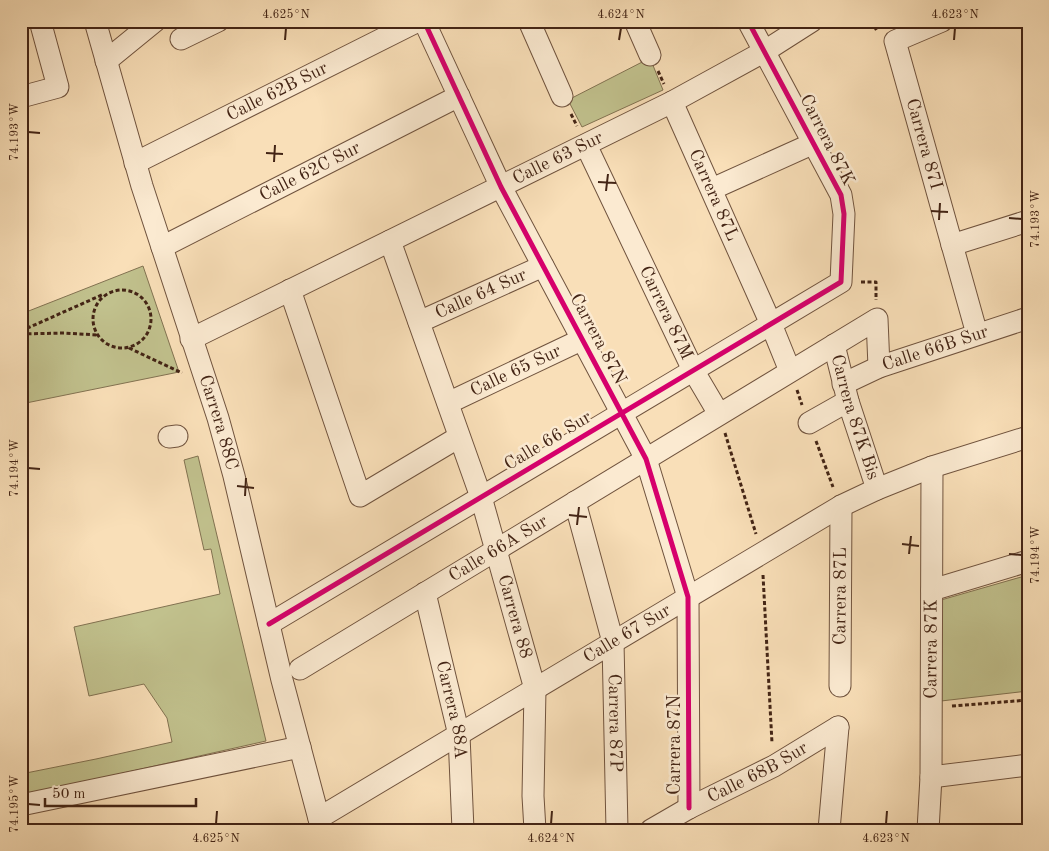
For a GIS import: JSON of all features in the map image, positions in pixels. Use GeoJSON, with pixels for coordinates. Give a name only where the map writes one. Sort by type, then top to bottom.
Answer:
{"type":"FeatureCollection","features":[{"type":"Feature","properties":{"kind":"street"},"geometry":{"type":"LineString","coordinates":[[21,97],[58,87],[40,21]]}},
{"type":"Feature","properties":{"kind":"street","name":"Carrera 88C"},"geometry":{"type":"LineString","coordinates":[[94,21],[135,163],[218,418],[321,824]]}},
{"type":"Feature","properties":{"kind":"street"},"geometry":{"type":"LineString","coordinates":[[106,60],[155,21]]}},
{"type":"Feature","properties":{"kind":"street"},"geometry":{"type":"LineString","coordinates":[[181,39],[218,21]]}},
{"type":"Feature","properties":{"kind":"street","name":"Calle 62B Sur"},"geometry":{"type":"LineString","coordinates":[[135,163],[418,21]]}},
{"type":"Feature","properties":{"kind":"street","name":"Carrera 87N"},"geometry":{"type":"LineString","coordinates":[[424,21],[502,186],[646,459],[688,597],[689,808]]}},
{"type":"Feature","properties":{"kind":"street"},"geometry":{"type":"LineString","coordinates":[[529,21],[562,96]]}},
{"type":"Feature","properties":{"kind":"street"},"geometry":{"type":"LineString","coordinates":[[635,21],[650,55]]}},
{"type":"Feature","properties":{"kind":"street","name":"Carrera 87K"},"geometry":{"type":"LineString","coordinates":[[748,21],[841,195],[844,214],[841,282]]}},
{"type":"Feature","properties":{"kind":"street","name":"Calle 63 Sur"},"geometry":{"type":"LineString","coordinates":[[191,338],[672,102],[765,51],[812,21]]}},
{"type":"Feature","properties":{"kind":"street","name":"Carrera 87I"},"geometry":{"type":"LineString","coordinates":[[942,21],[895,41],[977,334]]}},
{"type":"Feature","properties":{"kind":"street","name":"Calle 62C Sur"},"geometry":{"type":"LineString","coordinates":[[162,247],[459,96]]}},
{"type":"Feature","properties":{"kind":"street","name":"Carrera 87L"},"geometry":{"type":"LineString","coordinates":[[672,102],[712,189],[790,372]]}},
{"type":"Feature","properties":{"kind":"street"},"geometry":{"type":"LineString","coordinates":[[712,189],[814,143]]}},
{"type":"Feature","properties":{"kind":"street","name":"Carrera 87M"},"geometry":{"type":"LineString","coordinates":[[586,144],[693,370],[719,414]]}},
{"type":"Feature","properties":{"kind":"street"},"geometry":{"type":"LineString","coordinates":[[952,245],[1028,221]]}},
{"type":"Feature","properties":{"kind":"street","name":"Carrera 88"},"geometry":{"type":"LineString","coordinates":[[390,241],[481,497],[534,689],[533,796],[535,830]]}},
{"type":"Feature","properties":{"kind":"street","name":"Calle 64 Sur"},"geometry":{"type":"LineString","coordinates":[[419,322],[543,266]]}},
{"type":"Feature","properties":{"kind":"street","name":"Calle 66 Sur"},"geometry":{"type":"LineString","coordinates":[[269,624],[841,282]]}},
{"type":"Feature","properties":{"kind":"street"},"geometry":{"type":"LineString","coordinates":[[290,290],[360,496],[460,437]]}},
{"type":"Feature","properties":{"kind":"street","name":"Calle 66B Sur"},"geometry":{"type":"LineString","coordinates":[[809,423],[879,368],[1028,318]]}},
{"type":"Feature","properties":{"kind":"street","name":"Calle 66A Sur"},"geometry":{"type":"LineString","coordinates":[[300,669],[877,319],[879,368]]}},
{"type":"Feature","properties":{"kind":"street","name":"Calle 65 Sur"},"geometry":{"type":"LineString","coordinates":[[448,403],[583,339]]}},
{"type":"Feature","properties":{"kind":"street","name":"Carrera 87K Bis"},"geometry":{"type":"LineString","coordinates":[[834,345],[845,393],[877,489]]}},
{"type":"Feature","properties":{"kind":"street","name":"Calle 67 Sur"},"geometry":{"type":"LineString","coordinates":[[321,824],[458,735],[841,506],[932,467],[1028,437]]}},
{"type":"Feature","properties":{"kind":"street","name":"Carrera 87K"},"geometry":{"type":"LineString","coordinates":[[928,830],[931,777],[932,467]]}},
{"type":"Feature","properties":{"kind":"street","name":"Carrera 87P"},"geometry":{"type":"LineString","coordinates":[[575,502],[613,642],[617,830]]}},
{"type":"Feature","properties":{"kind":"street","name":"Carrera 87L"},"geometry":{"type":"LineString","coordinates":[[840,686],[841,506]]}},
{"type":"Feature","properties":{"kind":"street"},"geometry":{"type":"LineString","coordinates":[[932,590],[1028,561]]}},
{"type":"Feature","properties":{"kind":"street","name":"Carrera 88A"},"geometry":{"type":"LineString","coordinates":[[425,593],[458,735],[463,830]]}},
{"type":"Feature","properties":{"kind":"street","name":"Calle 68B Sur"},"geometry":{"type":"LineString","coordinates":[[650,830],[689,808],[774,766],[838,727],[829,830]]}},
{"type":"Feature","properties":{"kind":"street"},"geometry":{"type":"LineString","coordinates":[[21,805],[300,747]]}},
{"type":"Feature","properties":{"kind":"street"},"geometry":{"type":"LineString","coordinates":[[931,777],[1028,765]]}},
{"type":"Feature","properties":{"kind":"path"},"geometry":{"type":"LineString","coordinates":[[650,55],[672,102]]}},
{"type":"Feature","properties":{"kind":"path"},"geometry":{"type":"LineString","coordinates":[[562,96],[586,144]]}},
{"type":"Feature","properties":{"kind":"path"},"geometry":{"type":"LineString","coordinates":[[21,332],[111,291],[120,289],[130,290],[139,294],[146,301],[152,319],[150,329],[138,344],[129,348],[111,346],[98,335],[94,327],[94,310],[103,296],[111,291]]}},
{"type":"Feature","properties":{"kind":"path"},"geometry":{"type":"LineString","coordinates":[[21,332],[98,335]]}},
{"type":"Feature","properties":{"kind":"path"},"geometry":{"type":"LineString","coordinates":[[129,348],[207,387]]}},
{"type":"Feature","properties":{"kind":"path"},"geometry":{"type":"LineString","coordinates":[[719,414],[762,553],[774,766]]}},
{"type":"Feature","properties":{"kind":"path"},"geometry":{"type":"LineString","coordinates":[[931,707],[1028,700]]}},
{"type":"Feature","properties":{"kind":"green space"},"geometry":{"type":"Polygon","coordinates":[[[650,58],[663,90],[582,127],[568,100],[650,58]]]}},
{"type":"Feature","properties":{"kind":"green space"},"geometry":{"type":"Polygon","coordinates":[[[143,266],[179,372],[21,404],[21,314],[143,266]]]}},
{"type":"Feature","properties":{"kind":"green space"},"geometry":{"type":"Polygon","coordinates":[[[198,456],[266,741],[21,796],[21,774],[172,742],[167,718],[144,684],[89,696],[74,627],[220,594],[211,549],[204,550],[184,460],[198,456]]]}},
{"type":"Feature","properties":{"kind":"green space"},"geometry":{"type":"Polygon","coordinates":[[[1028,575],[1028,691],[941,701],[941,600],[1028,575]]]}},
{"type":"Feature","properties":{"kind":"cycle path"},"geometry":{"type":"LineString","coordinates":[[424,21],[501,187],[646,459],[688,597],[689,808]]}},
{"type":"Feature","properties":{"kind":"cycle path"},"geometry":{"type":"LineString","coordinates":[[269,624],[841,282],[844,214],[841,195],[748,21]]}}]}
